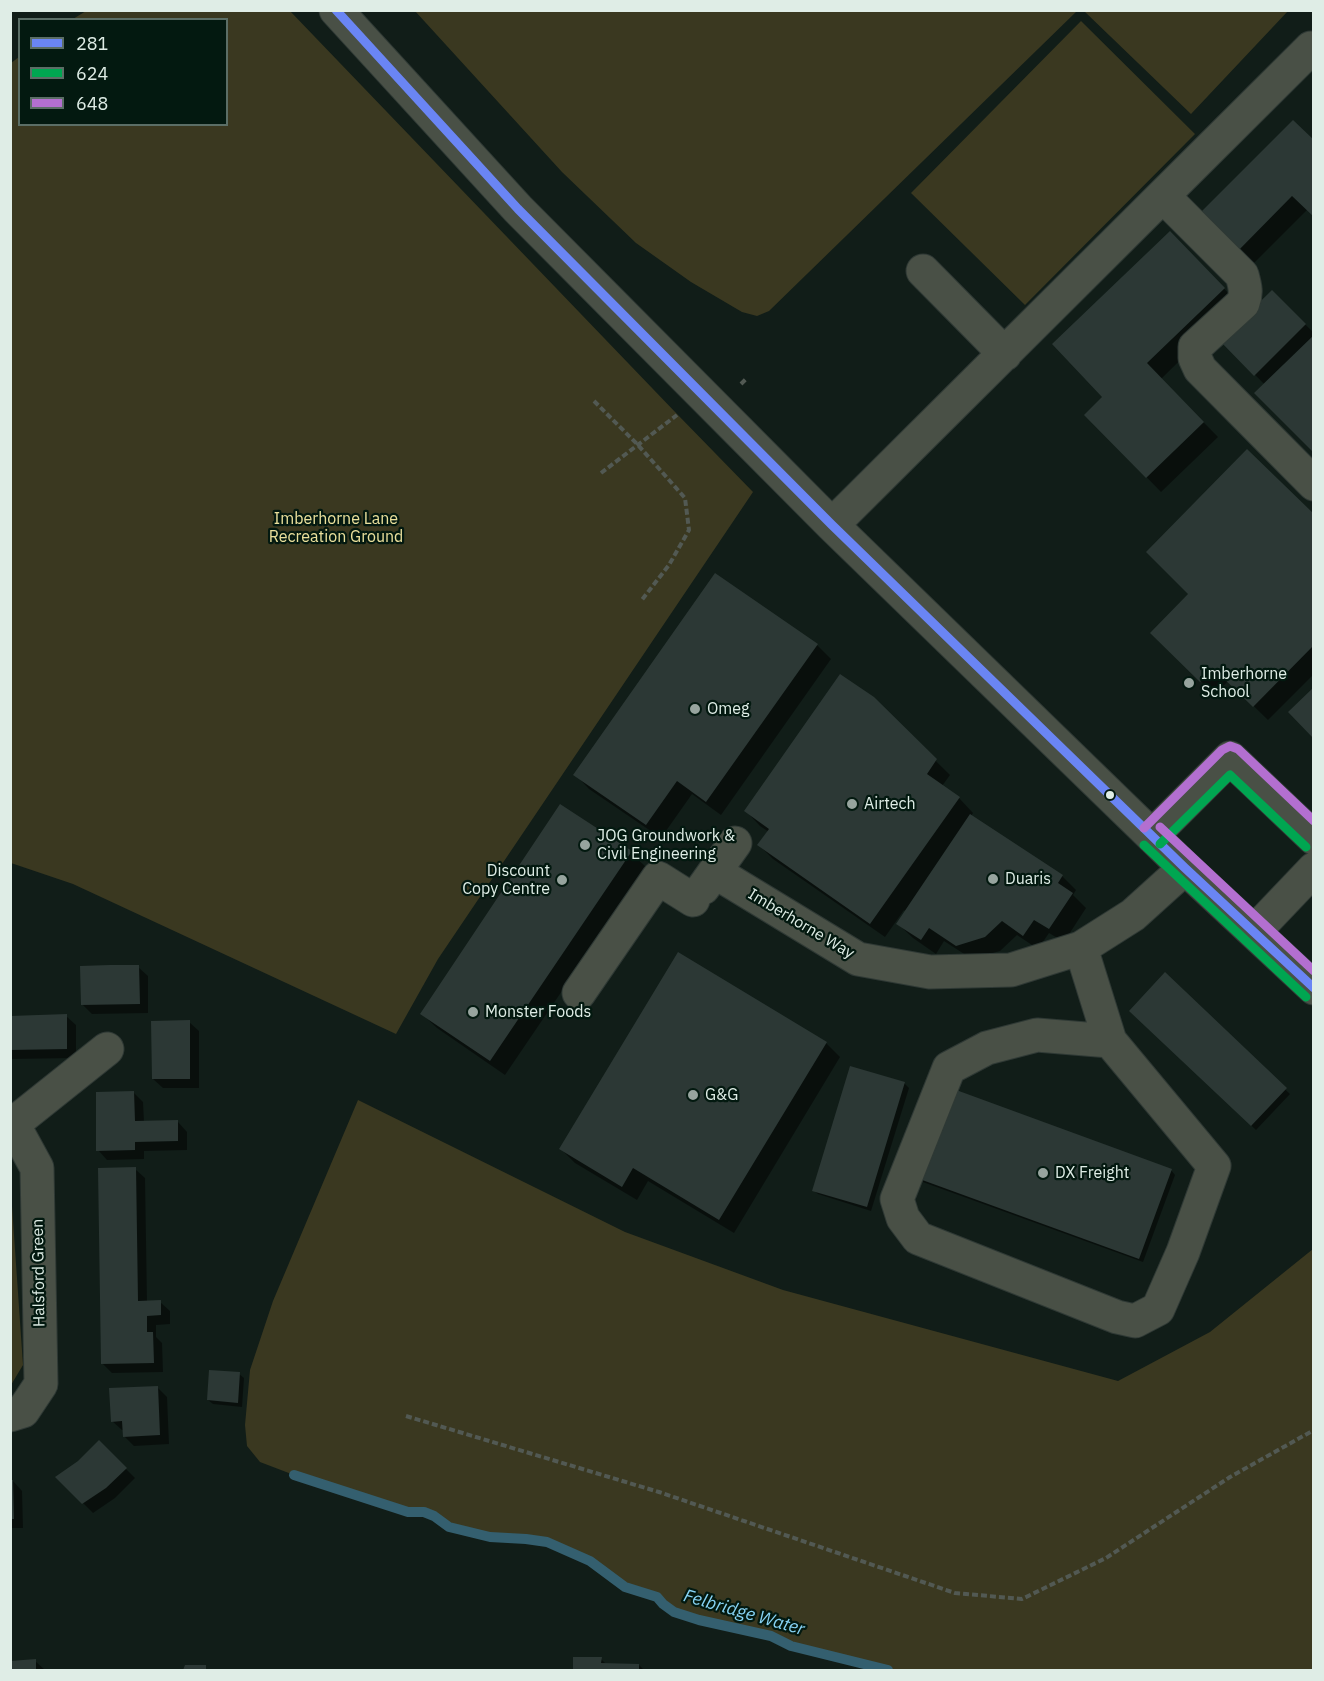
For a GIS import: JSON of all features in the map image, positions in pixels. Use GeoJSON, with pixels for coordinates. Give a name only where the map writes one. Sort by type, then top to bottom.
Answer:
{"type":"FeatureCollection","features":[{"type":"Feature","properties":{"kind":"street"},"geometry":{"type":"LineString","coordinates":[[336,10],[518,209],[832,525],[1185,868],[1314,988]]}},
{"type":"Feature","properties":{"kind":"street"},"geometry":{"type":"LineString","coordinates":[[832,525],[1311,48]]}},
{"type":"Feature","properties":{"kind":"street"},"geometry":{"type":"LineString","coordinates":[[1163,196],[1242,275],[1245,285],[1246,294],[1243,303],[1195,347],[1195,358],[1200,369],[1314,484]]}},
{"type":"Feature","properties":{"kind":"street"},"geometry":{"type":"LineString","coordinates":[[923,271],[1005,354]]}},
{"type":"Feature","properties":{"kind":"street"},"geometry":{"type":"LineString","coordinates":[[1152,836],[1230,758],[1314,838]]}},
{"type":"Feature","properties":{"kind":"street"},"geometry":{"type":"LineString","coordinates":[[579,993],[657,878],[690,905],[735,843]]}},
{"type":"Feature","properties":{"kind":"street","name":"Imberhorne Way"},"geometry":{"type":"LineString","coordinates":[[715,872],[858,959],[930,972],[1011,970],[1082,948],[1133,915],[1185,868]]}},
{"type":"Feature","properties":{"kind":"street"},"geometry":{"type":"LineString","coordinates":[[1254,932],[1314,869]]}},
{"type":"Feature","properties":{"kind":"street"},"geometry":{"type":"LineString","coordinates":[[1082,948],[1110,1041],[1214,1166],[1183,1252],[1158,1309],[1135,1321],[1117,1317],[918,1238],[903,1218],[897,1198],[950,1068],[987,1048],[1037,1035],[1110,1041]]}},
{"type":"Feature","properties":{"kind":"street"},"geometry":{"type":"LineString","coordinates":[[12,1124],[107,1049]]}},
{"type":"Feature","properties":{"kind":"street","name":"Halsford Green"},"geometry":{"type":"LineString","coordinates":[[10,1415],[23,1411],[41,1384],[38,1168],[12,1124]]}},
{"type":"Feature","properties":{"kind":"path"},"geometry":{"type":"LineString","coordinates":[[716,408],[747,378]]}},
{"type":"Feature","properties":{"kind":"path"},"geometry":{"type":"LineString","coordinates":[[594,401],[638,445],[685,498],[689,530],[669,565],[642,601]]}},
{"type":"Feature","properties":{"kind":"path"},"geometry":{"type":"LineString","coordinates":[[601,473],[677,414]]}},
{"type":"Feature","properties":{"kind":"path"},"geometry":{"type":"LineString","coordinates":[[406,1416],[659,1492],[956,1593],[1022,1599],[1106,1558],[1230,1477],[1314,1430]]}},
{"type":"Feature","properties":{"kind":"green space","name":"Imberhorne Lane Recreation Ground"},"geometry":{"type":"Polygon","coordinates":[[[86,11],[290,11],[753,492],[438,959],[396,1034],[73,884],[11,863],[11,63],[18,58],[18,126],[228,126],[228,18],[75,18],[86,11]]]}},
{"type":"Feature","properties":{"kind":"green space"},"geometry":{"type":"Polygon","coordinates":[[[415,11],[1077,11],[769,311],[757,316],[742,312],[691,282],[636,243],[562,172],[415,11]]]}},
{"type":"Feature","properties":{"kind":"green space"},"geometry":{"type":"Polygon","coordinates":[[[1084,11],[1288,11],[1191,114],[1084,11]]]}},
{"type":"Feature","properties":{"kind":"green space"},"geometry":{"type":"Polygon","coordinates":[[[1081,21],[1195,134],[1025,305],[911,193],[1081,21]]]}},
{"type":"Feature","properties":{"kind":"green space"},"geometry":{"type":"Polygon","coordinates":[[[358,1100],[625,1232],[783,1290],[1118,1381],[1210,1332],[1313,1249],[1313,1670],[888,1670],[791,1646],[771,1636],[674,1612],[657,1597],[625,1587],[590,1561],[547,1542],[490,1537],[449,1527],[425,1512],[408,1512],[260,1462],[247,1446],[245,1425],[250,1370],[273,1301],[358,1100]]]}},
{"type":"Feature","properties":{"kind":"green space"},"geometry":{"type":"Polygon","coordinates":[[[10,1198],[23,1365],[11,1385],[10,1198]]]}},
{"type":"Feature","properties":{"kind":"building"},"geometry":{"type":"Polygon","coordinates":[[[1293,120],[1314,140],[1314,217],[1292,196],[1234,255],[1196,217],[1293,120]]]}},
{"type":"Feature","properties":{"kind":"building"},"geometry":{"type":"Polygon","coordinates":[[[1170,231],[1225,288],[1147,363],[1204,422],[1146,478],[1084,415],[1102,397],[1052,344],[1170,231]]]}},
{"type":"Feature","properties":{"kind":"building"},"geometry":{"type":"Polygon","coordinates":[[[1272,290],[1306,324],[1254,376],[1220,341],[1272,290]]]}},
{"type":"Feature","properties":{"kind":"building"},"geometry":{"type":"Polygon","coordinates":[[[1314,335],[1314,453],[1254,393],[1314,335]]]}},
{"type":"Feature","properties":{"kind":"building"},"geometry":{"type":"Polygon","coordinates":[[[1247,449],[1314,514],[1314,645],[1253,707],[1213,668],[1200,682],[1150,633],[1188,594],[1146,552],[1247,449]]]}},
{"type":"Feature","properties":{"kind":"building","name":"Omeg"},"geometry":{"type":"Polygon","coordinates":[[[715,573],[818,644],[706,802],[677,781],[646,825],[573,775],[715,573]]]}},
{"type":"Feature","properties":{"kind":"building","name":"Airtech"},"geometry":{"type":"Polygon","coordinates":[[[840,674],[874,697],[937,759],[927,774],[960,797],[870,924],[757,845],[769,829],[744,811],[840,674]]]}},
{"type":"Feature","properties":{"kind":"building"},"geometry":{"type":"Polygon","coordinates":[[[1314,687],[1314,739],[1288,712],[1314,687]]]}},
{"type":"Feature","properties":{"kind":"building"},"geometry":{"type":"Polygon","coordinates":[[[560,804],[632,851],[490,1061],[420,1014],[560,804]]]}},
{"type":"Feature","properties":{"kind":"building","name":"Duaris"},"geometry":{"type":"Polygon","coordinates":[[[970,814],[1063,875],[1058,883],[1073,893],[1049,929],[1034,920],[1023,936],[1002,921],[985,937],[956,946],[929,928],[921,940],[896,924],[970,814]]]}},
{"type":"Feature","properties":{"kind":"building","name":"G&G"},"geometry":{"type":"Polygon","coordinates":[[[678,952],[827,1042],[719,1220],[633,1168],[622,1187],[559,1149],[678,952]]]}},
{"type":"Feature","properties":{"kind":"building"},"geometry":{"type":"Polygon","coordinates":[[[139,965],[140,1004],[81,1005],[80,966],[139,965]]]}},
{"type":"Feature","properties":{"kind":"building"},"geometry":{"type":"Polygon","coordinates":[[[1165,972],[1287,1088],[1251,1126],[1129,1011],[1165,972]]]}},
{"type":"Feature","properties":{"kind":"building"},"geometry":{"type":"Polygon","coordinates":[[[67,1014],[67,1049],[10,1050],[10,1016],[67,1014]]]}},
{"type":"Feature","properties":{"kind":"building"},"geometry":{"type":"Polygon","coordinates":[[[190,1020],[190,1079],[152,1079],[151,1021],[190,1020]]]}},
{"type":"Feature","properties":{"kind":"building"},"geometry":{"type":"Polygon","coordinates":[[[850,1066],[905,1082],[867,1207],[812,1191],[850,1066]]]}},
{"type":"Feature","properties":{"kind":"building","name":"DX Freight"},"geometry":{"type":"Polygon","coordinates":[[[948,1087],[1172,1169],[1139,1259],[914,1177],[948,1087]]]}},
{"type":"Feature","properties":{"kind":"building"},"geometry":{"type":"Polygon","coordinates":[[[134,1091],[135,1121],[178,1120],[178,1141],[135,1142],[135,1150],[96,1151],[96,1092],[134,1091]]]}},
{"type":"Feature","properties":{"kind":"building"},"geometry":{"type":"Polygon","coordinates":[[[136,1167],[138,1301],[161,1300],[161,1315],[147,1316],[147,1332],[153,1332],[154,1363],[101,1364],[98,1168],[136,1167]]]}},
{"type":"Feature","properties":{"kind":"building"},"geometry":{"type":"Polygon","coordinates":[[[209,1370],[240,1372],[238,1403],[207,1400],[209,1370]]]}},
{"type":"Feature","properties":{"kind":"building"},"geometry":{"type":"Polygon","coordinates":[[[158,1386],[160,1435],[123,1437],[122,1421],[111,1422],[109,1388],[158,1386]]]}},
{"type":"Feature","properties":{"kind":"building"},"geometry":{"type":"Polygon","coordinates":[[[99,1440],[127,1468],[106,1488],[82,1504],[55,1477],[78,1461],[99,1440]]]}},
{"type":"Feature","properties":{"kind":"building"},"geometry":{"type":"Polygon","coordinates":[[[10,1480],[13,1480],[14,1519],[10,1519],[10,1480]]]}},
{"type":"Feature","properties":{"kind":"building"},"geometry":{"type":"Polygon","coordinates":[[[573,1657],[602,1657],[601,1663],[639,1664],[639,1670],[573,1670],[573,1657]]]}},
{"type":"Feature","properties":{"kind":"building"},"geometry":{"type":"Polygon","coordinates":[[[36,1659],[36,1670],[10,1670],[10,1661],[36,1659]]]}},
{"type":"Feature","properties":{"kind":"building"},"geometry":{"type":"Polygon","coordinates":[[[185,1665],[206,1665],[206,1670],[183,1670],[185,1665]]]}},
{"type":"Feature","properties":{"kind":"waterway","name":"Felbridge Water"},"geometry":{"type":"LineString","coordinates":[[294,1475],[408,1512],[424,1512],[449,1527],[490,1537],[547,1542],[590,1561],[625,1587],[657,1597],[674,1612],[771,1636],[791,1646],[888,1670]]}},
{"type":"Feature","properties":{"kind":"transit line","name":"281"},"geometry":{"type":"LineString","coordinates":[[336,10],[518,209],[832,525],[1185,868],[1314,988]]}},
{"type":"Feature","properties":{"kind":"transit line","name":"648"},"geometry":{"type":"LineString","coordinates":[[1144,828],[1222,750],[1230,746],[1238,749],[1314,821]]}},
{"type":"Feature","properties":{"kind":"transit line","name":"624"},"geometry":{"type":"LineString","coordinates":[[1160,844],[1230,775],[1306,847]]}},
{"type":"Feature","properties":{"kind":"transit line","name":"648"},"geometry":{"type":"LineString","coordinates":[[1160,827],[1314,971]]}},
{"type":"Feature","properties":{"kind":"transit line","name":"624"},"geometry":{"type":"LineString","coordinates":[[1144,845],[1306,997]]}},
{"type":"Feature","properties":{"kind":"place","name":"Imberhorne School"},"geometry":{"type":"Point","coordinates":[1189,683]}},
{"type":"Feature","properties":{"kind":"place","name":"Omeg"},"geometry":{"type":"Point","coordinates":[695,709]}},
{"type":"Feature","properties":{"kind":"place","name":"Airtech"},"geometry":{"type":"Point","coordinates":[852,804]}},
{"type":"Feature","properties":{"kind":"place","name":"JOG Groundwork & Civil Engineering"},"geometry":{"type":"Point","coordinates":[585,845]}},
{"type":"Feature","properties":{"kind":"place","name":"Duaris"},"geometry":{"type":"Point","coordinates":[993,879]}},
{"type":"Feature","properties":{"kind":"place","name":"Discount Copy Centre"},"geometry":{"type":"Point","coordinates":[562,880]}},
{"type":"Feature","properties":{"kind":"place","name":"Monster Foods"},"geometry":{"type":"Point","coordinates":[473,1012]}},
{"type":"Feature","properties":{"kind":"place","name":"G&G"},"geometry":{"type":"Point","coordinates":[693,1095]}},
{"type":"Feature","properties":{"kind":"place","name":"DX Freight"},"geometry":{"type":"Point","coordinates":[1043,1173]}}]}
